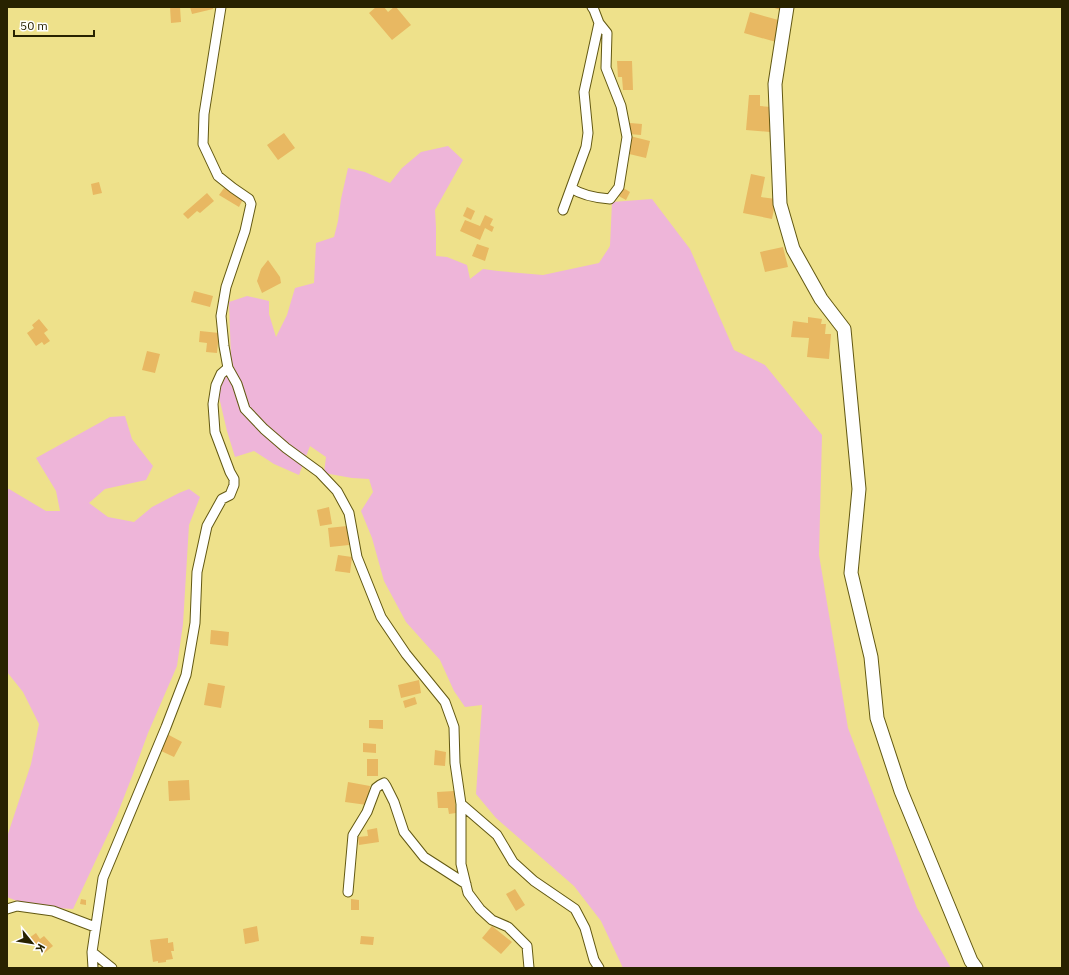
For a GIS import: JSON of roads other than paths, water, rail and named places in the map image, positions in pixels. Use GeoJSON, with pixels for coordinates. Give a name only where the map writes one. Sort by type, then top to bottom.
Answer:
{"type":"FeatureCollection","features":[{"type":"Feature","properties":{"kind":"street"},"geometry":{"type":"LineString","coordinates":[[221,7],[204,114],[203,144],[218,176],[249,199],[251,204],[245,231],[226,287],[221,316],[228,368],[237,384],[244,409],[275,439],[319,472],[337,491],[349,513],[357,557],[381,617],[406,654],[445,702],[454,727],[455,764],[461,804],[461,864],[468,893],[480,909],[492,920],[508,927],[527,946],[529,968]]}},
{"type":"Feature","properties":{"kind":"street"},"geometry":{"type":"LineString","coordinates":[[571,188],[579,193],[610,199],[619,187],[626,137],[621,106],[606,68],[607,33],[599,22],[592,7]]}},
{"type":"Feature","properties":{"kind":"street"},"geometry":{"type":"LineString","coordinates":[[787,7],[775,84],[780,204],[793,249],[821,299],[844,329],[858,489],[851,573],[871,658],[877,718],[901,791],[971,961],[976,968]]}},
{"type":"Feature","properties":{"kind":"street"},"geometry":{"type":"LineString","coordinates":[[563,210],[586,147],[588,133],[584,92],[599,22]]}},
{"type":"Feature","properties":{"kind":"street"},"geometry":{"type":"LineString","coordinates":[[93,968],[92,952],[103,878],[186,675],[195,623],[198,572],[207,526],[222,499],[230,495],[234,485],[234,479],[215,432],[213,404],[216,385],[220,374],[228,368]]}},
{"type":"Feature","properties":{"kind":"street"},"geometry":{"type":"LineString","coordinates":[[348,892],[353,835],[367,812],[376,788],[384,783],[394,802],[404,832],[424,857],[466,884]]}},
{"type":"Feature","properties":{"kind":"street"},"geometry":{"type":"LineString","coordinates":[[461,804],[497,835],[513,862],[534,881],[575,909],[585,928],[594,960],[599,968]]}},
{"type":"Feature","properties":{"kind":"street"},"geometry":{"type":"LineString","coordinates":[[7,909],[17,906],[53,911],[95,927]]}},
{"type":"Feature","properties":{"kind":"street"},"geometry":{"type":"LineString","coordinates":[[92,952],[112,968]]}}]}
